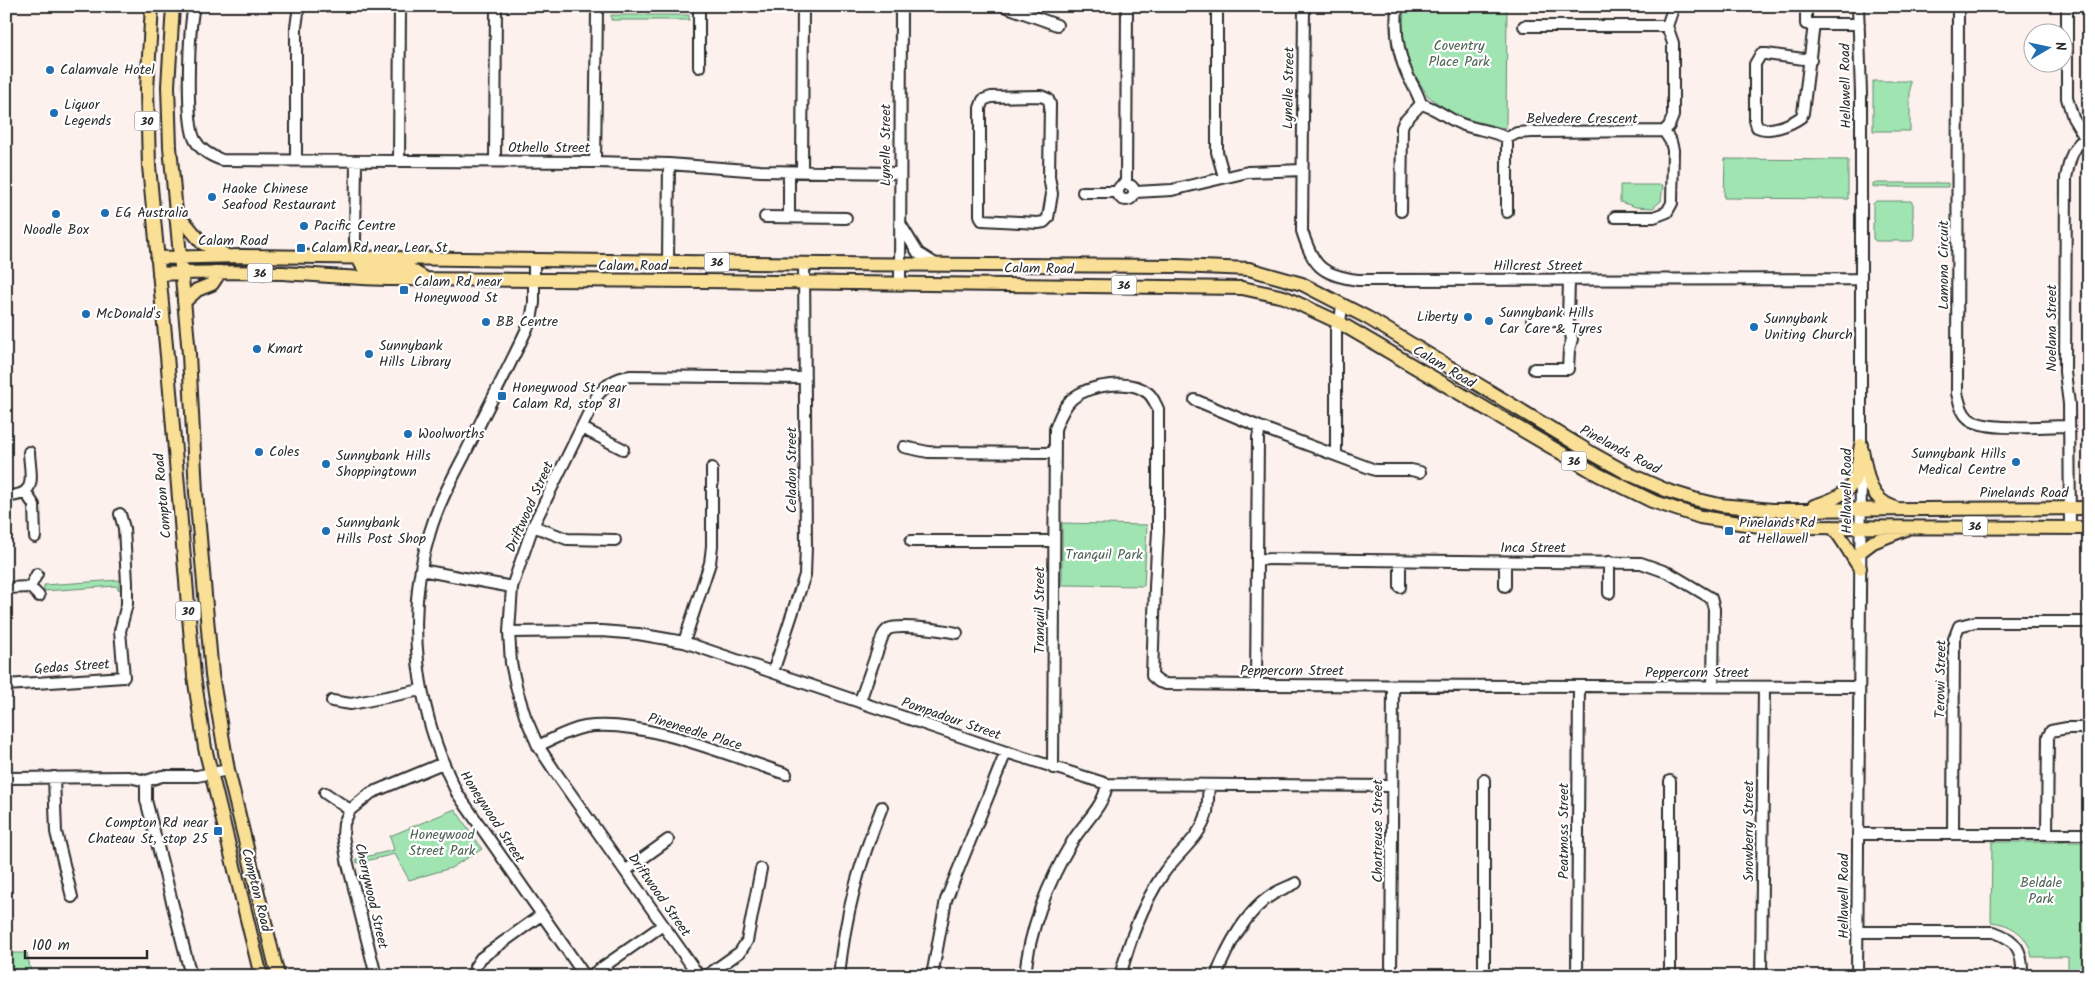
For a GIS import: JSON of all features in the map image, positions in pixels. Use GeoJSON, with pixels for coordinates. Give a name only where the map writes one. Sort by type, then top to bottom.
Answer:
{"type":"FeatureCollection","features":[{"type":"Feature","properties":{"kind":"main road","name":"Compton Road"},"geometry":{"type":"LineString","coordinates":[[152,6],[148,66],[147,138],[192,660],[200,722],[211,774],[261,976]]}},
{"type":"Feature","properties":{"kind":"main road","name":"Compton Road"},"geometry":{"type":"LineString","coordinates":[[173,6],[168,103],[179,256],[189,354],[198,513],[212,675],[228,770],[278,976]]}},
{"type":"Feature","properties":{"kind":"main road"},"geometry":{"type":"LineString","coordinates":[[176,217],[187,225],[202,243],[227,256]]}},
{"type":"Feature","properties":{"kind":"main road","name":"Calam Road"},"geometry":{"type":"LineString","coordinates":[[157,258],[227,256],[804,264],[1178,266]]}},
{"type":"Feature","properties":{"kind":"main road"},"geometry":{"type":"LineString","coordinates":[[358,258],[363,268],[409,269],[426,279]]}},
{"type":"Feature","properties":{"kind":"main road","name":"Pinelands Road"},"geometry":{"type":"LineString","coordinates":[[1178,266],[1222,267],[1258,271],[1302,284],[1368,318],[1593,454],[1648,482],[1677,494],[1720,505],[1772,510],[2089,508]]}},
{"type":"Feature","properties":{"kind":"main road","name":"Calam Road"},"geometry":{"type":"LineString","coordinates":[[159,274],[220,272],[346,278],[1229,287],[1253,290],[1284,297],[1340,323],[1599,476],[1652,501],[1700,517],[1746,525],[1832,528],[1861,526]]}},
{"type":"Feature","properties":{"kind":"main road"},"geometry":{"type":"LineString","coordinates":[[184,302],[192,293],[212,284],[220,272]]}},
{"type":"Feature","properties":{"kind":"main road"},"geometry":{"type":"LineString","coordinates":[[1861,445],[1868,481],[1877,497],[1883,504],[1901,509]]}},
{"type":"Feature","properties":{"kind":"main road"},"geometry":{"type":"LineString","coordinates":[[1799,509],[1828,501],[1850,487],[1855,480],[1861,445]]}},
{"type":"Feature","properties":{"kind":"main road","name":"36"},"geometry":{"type":"LineString","coordinates":[[1861,526],[2089,528]]}},
{"type":"Feature","properties":{"kind":"main road"},"geometry":{"type":"LineString","coordinates":[[1861,552],[1873,542],[1916,526]]}},
{"type":"Feature","properties":{"kind":"main road"},"geometry":{"type":"LineString","coordinates":[[1832,528],[1840,535],[1851,557],[1860,568]]}},
{"type":"Feature","properties":{"kind":"street","name":"Othello Street"},"geometry":{"type":"LineString","coordinates":[[194,6],[189,54],[191,130],[201,149],[210,156],[222,160],[595,162],[668,164],[789,172],[900,173]]}},
{"type":"Feature","properties":{"kind":"street"},"geometry":{"type":"LineString","coordinates":[[296,160],[296,27],[299,6]]}},
{"type":"Feature","properties":{"kind":"street"},"geometry":{"type":"LineString","coordinates":[[399,161],[400,6]]}},
{"type":"Feature","properties":{"kind":"street"},"geometry":{"type":"LineString","coordinates":[[495,161],[496,6]]}},
{"type":"Feature","properties":{"kind":"street"},"geometry":{"type":"LineString","coordinates":[[699,6],[699,67]]}},
{"type":"Feature","properties":{"kind":"street"},"geometry":{"type":"LineString","coordinates":[[802,172],[803,6]]}},
{"type":"Feature","properties":{"kind":"street","name":"Lynelle Street"},"geometry":{"type":"LineString","coordinates":[[900,283],[901,6]]}},
{"type":"Feature","properties":{"kind":"street"},"geometry":{"type":"LineString","coordinates":[[1004,6],[1057,25]]}},
{"type":"Feature","properties":{"kind":"street"},"geometry":{"type":"LineString","coordinates":[[1126,184],[1127,6]]}},
{"type":"Feature","properties":{"kind":"street"},"geometry":{"type":"LineString","coordinates":[[1217,6],[1218,152],[1224,177]]}},
{"type":"Feature","properties":{"kind":"street","name":"Lynelle Street"},"geometry":{"type":"LineString","coordinates":[[1302,170],[1304,6]]}},
{"type":"Feature","properties":{"kind":"street"},"geometry":{"type":"LineString","coordinates":[[1397,6],[1396,28],[1398,47],[1403,64],[1418,93],[1421,104]]}},
{"type":"Feature","properties":{"kind":"street"},"geometry":{"type":"LineString","coordinates":[[1615,217],[1654,217],[1667,212],[1672,203],[1673,150],[1671,142],[1664,131],[1670,126],[1673,116],[1674,43],[1667,26],[1674,6]]}},
{"type":"Feature","properties":{"kind":"street"},"geometry":{"type":"LineString","coordinates":[[1806,6],[1810,24],[1811,60],[1801,117],[1770,129],[1763,130],[1757,127],[1755,120],[1755,64],[1757,58],[1761,54],[1766,54],[1811,60]]}},
{"type":"Feature","properties":{"kind":"street","name":"Hellawell Road"},"geometry":{"type":"LineString","coordinates":[[1857,976],[1861,552],[1861,93],[1858,6]]}},
{"type":"Feature","properties":{"kind":"street","name":"Lamona Circuit"},"geometry":{"type":"LineString","coordinates":[[1958,6],[1957,393],[1961,408],[1967,418],[1986,426],[2069,426]]}},
{"type":"Feature","properties":{"kind":"street"},"geometry":{"type":"LineString","coordinates":[[2067,6],[2067,98],[2073,118],[2087,138]]}},
{"type":"Feature","properties":{"kind":"street"},"geometry":{"type":"LineString","coordinates":[[595,162],[597,11]]}},
{"type":"Feature","properties":{"kind":"street"},"geometry":{"type":"LineString","coordinates":[[1810,24],[1859,24]]}},
{"type":"Feature","properties":{"kind":"street"},"geometry":{"type":"LineString","coordinates":[[1524,26],[1667,26]]}},
{"type":"Feature","properties":{"kind":"street"},"geometry":{"type":"LineString","coordinates":[[1041,96],[1048,99],[1050,104],[1049,176],[1052,194],[1050,211],[1048,218],[1044,222],[982,220],[980,214],[980,108],[983,100],[991,97],[1041,96]]}},
{"type":"Feature","properties":{"kind":"street"},"geometry":{"type":"LineString","coordinates":[[1421,104],[1432,107],[1447,117],[1465,125],[1507,138],[1506,212]]}},
{"type":"Feature","properties":{"kind":"street"},"geometry":{"type":"LineString","coordinates":[[1401,212],[1402,127],[1404,122],[1421,104]]}},
{"type":"Feature","properties":{"kind":"street","name":"Belvedere Crescent"},"geometry":{"type":"LineString","coordinates":[[1507,138],[1517,133],[1532,132],[1664,131]]}},
{"type":"Feature","properties":{"kind":"street","name":"Noelana Street"},"geometry":{"type":"LineString","coordinates":[[2070,528],[2069,426],[2066,372],[2066,178],[2069,160],[2075,148],[2087,138]]}},
{"type":"Feature","properties":{"kind":"street"},"geometry":{"type":"LineString","coordinates":[[356,161],[355,240],[358,258]]}},
{"type":"Feature","properties":{"kind":"street"},"geometry":{"type":"LineString","coordinates":[[668,164],[668,261]]}},
{"type":"Feature","properties":{"kind":"street"},"geometry":{"type":"LineString","coordinates":[[1135,192],[1172,190],[1248,172],[1302,170]]}},
{"type":"Feature","properties":{"kind":"street","name":"Hillcrest Street"},"geometry":{"type":"LineString","coordinates":[[1302,170],[1302,231],[1310,256],[1318,265],[1344,278],[1358,280],[1860,280]]}},
{"type":"Feature","properties":{"kind":"street"},"geometry":{"type":"LineString","coordinates":[[789,172],[789,217]]}},
{"type":"Feature","properties":{"kind":"street"},"geometry":{"type":"LineString","coordinates":[[1118,192],[1120,187],[1126,184],[1132,186],[1135,192]]}},
{"type":"Feature","properties":{"kind":"street"},"geometry":{"type":"LineString","coordinates":[[1083,192],[1118,192]]}},
{"type":"Feature","properties":{"kind":"street"},"geometry":{"type":"LineString","coordinates":[[1118,192],[1120,197],[1128,200],[1135,192]]}},
{"type":"Feature","properties":{"kind":"street"},"geometry":{"type":"LineString","coordinates":[[765,217],[846,218]]}},
{"type":"Feature","properties":{"kind":"street"},"geometry":{"type":"LineString","coordinates":[[900,224],[918,253],[937,265]]}},
{"type":"Feature","properties":{"kind":"street","name":"Honeywood Street"},"geometry":{"type":"LineString","coordinates":[[534,259],[534,303],[531,320],[444,496],[430,532],[422,570],[415,623],[422,690],[431,727],[443,763],[457,793],[585,976]]}},
{"type":"Feature","properties":{"kind":"street","name":"Celadon Street"},"geometry":{"type":"LineString","coordinates":[[773,672],[804,575],[806,546],[804,264]]}},
{"type":"Feature","properties":{"kind":"street"},"geometry":{"type":"LineString","coordinates":[[1534,369],[1568,369],[1569,350],[1572,340],[1568,321],[1569,280]]}},
{"type":"Feature","properties":{"kind":"street"},"geometry":{"type":"LineString","coordinates":[[1336,456],[1336,329],[1340,323],[1342,304]]}},
{"type":"Feature","properties":{"kind":"street"},"geometry":{"type":"LineString","coordinates":[[1532,322],[1568,321]]}},
{"type":"Feature","properties":{"kind":"street","name":"Driftwood Street"},"geometry":{"type":"LineString","coordinates":[[699,976],[538,746],[525,716],[511,662],[509,632],[512,587],[533,526],[597,396],[606,384],[619,378],[631,376],[805,378]]}},
{"type":"Feature","properties":{"kind":"street","name":"Peppercorn Street"},"geometry":{"type":"LineString","coordinates":[[1054,453],[1055,430],[1062,412],[1070,400],[1081,392],[1106,386],[1130,386],[1148,392],[1154,400],[1159,417],[1158,531],[1152,676],[1159,682],[1166,684],[1393,686],[1860,687]]}},
{"type":"Feature","properties":{"kind":"street"},"geometry":{"type":"LineString","coordinates":[[1194,400],[1375,470],[1411,470],[1420,472]]}},
{"type":"Feature","properties":{"kind":"street"},"geometry":{"type":"LineString","coordinates":[[1256,685],[1258,438],[1260,427]]}},
{"type":"Feature","properties":{"kind":"street"},"geometry":{"type":"LineString","coordinates":[[582,428],[623,449]]}},
{"type":"Feature","properties":{"kind":"street"},"geometry":{"type":"LineString","coordinates":[[904,447],[928,452],[1054,453]]}},
{"type":"Feature","properties":{"kind":"street"},"geometry":{"type":"LineString","coordinates":[[6,496],[19,496],[26,493],[31,481],[29,452]]}},
{"type":"Feature","properties":{"kind":"street","name":"Tranquil Street"},"geometry":{"type":"LineString","coordinates":[[1053,768],[1054,453]]}},
{"type":"Feature","properties":{"kind":"street"},"geometry":{"type":"LineString","coordinates":[[684,642],[710,562],[712,546],[712,468]]}},
{"type":"Feature","properties":{"kind":"street"},"geometry":{"type":"LineString","coordinates":[[26,493],[34,505],[35,537]]}},
{"type":"Feature","properties":{"kind":"street","name":"Gedas Street"},"geometry":{"type":"LineString","coordinates":[[6,685],[124,677],[120,631],[127,604],[127,583],[124,528],[120,514]]}},
{"type":"Feature","properties":{"kind":"street"},"geometry":{"type":"LineString","coordinates":[[533,526],[567,539],[615,540]]}},
{"type":"Feature","properties":{"kind":"street"},"geometry":{"type":"LineString","coordinates":[[911,540],[1053,541]]}},
{"type":"Feature","properties":{"kind":"street","name":"Inca Street"},"geometry":{"type":"LineString","coordinates":[[1258,559],[1641,563],[1669,573],[1711,598],[1714,609],[1713,686]]}},
{"type":"Feature","properties":{"kind":"street"},"geometry":{"type":"LineString","coordinates":[[1400,561],[1400,587]]}},
{"type":"Feature","properties":{"kind":"street"},"geometry":{"type":"LineString","coordinates":[[1504,586],[1505,562]]}},
{"type":"Feature","properties":{"kind":"street"},"geometry":{"type":"LineString","coordinates":[[1609,562],[1609,593]]}},
{"type":"Feature","properties":{"kind":"street"},"geometry":{"type":"LineString","coordinates":[[422,570],[512,587]]}},
{"type":"Feature","properties":{"kind":"street"},"geometry":{"type":"LineString","coordinates":[[30,587],[37,574]]}},
{"type":"Feature","properties":{"kind":"street"},"geometry":{"type":"LineString","coordinates":[[6,588],[30,587]]}},
{"type":"Feature","properties":{"kind":"street"},"geometry":{"type":"LineString","coordinates":[[30,587],[38,596]]}},
{"type":"Feature","properties":{"kind":"street","name":"Terowi Street"},"geometry":{"type":"LineString","coordinates":[[1953,834],[1954,639],[1959,626],[1975,622],[2089,622]]}},
{"type":"Feature","properties":{"kind":"street"},"geometry":{"type":"LineString","coordinates":[[860,701],[883,635],[888,629],[942,629],[956,633]]}},
{"type":"Feature","properties":{"kind":"street","name":"Pompadour Street"},"geometry":{"type":"LineString","coordinates":[[509,632],[638,634],[684,642],[1053,768],[1107,784],[1391,786]]}},
{"type":"Feature","properties":{"kind":"street","name":"Chartreuse Street"},"geometry":{"type":"LineString","coordinates":[[1391,976],[1393,686]]}},
{"type":"Feature","properties":{"kind":"street","name":"Peatmoss Street"},"geometry":{"type":"LineString","coordinates":[[1578,976],[1579,686]]}},
{"type":"Feature","properties":{"kind":"street","name":"Snowberry Street"},"geometry":{"type":"LineString","coordinates":[[1761,976],[1764,687]]}},
{"type":"Feature","properties":{"kind":"street"},"geometry":{"type":"LineString","coordinates":[[332,701],[351,704],[422,690]]}},
{"type":"Feature","properties":{"kind":"street","name":"Pineneedle Place"},"geometry":{"type":"LineString","coordinates":[[538,746],[565,733],[584,727],[634,728],[663,734],[786,774]]}},
{"type":"Feature","properties":{"kind":"street"},"geometry":{"type":"LineString","coordinates":[[2047,834],[2048,737],[2051,731],[2058,729],[2089,728]]}},
{"type":"Feature","properties":{"kind":"street"},"geometry":{"type":"LineString","coordinates":[[932,976],[946,900],[1006,752]]}},
{"type":"Feature","properties":{"kind":"street"},"geometry":{"type":"LineString","coordinates":[[325,793],[350,810],[371,793],[443,763]]}},
{"type":"Feature","properties":{"kind":"street"},"geometry":{"type":"LineString","coordinates":[[6,778],[129,777],[146,781],[164,776],[195,777],[228,770]]}},
{"type":"Feature","properties":{"kind":"street"},"geometry":{"type":"LineString","coordinates":[[54,777],[55,826],[72,897]]}},
{"type":"Feature","properties":{"kind":"street"},"geometry":{"type":"LineString","coordinates":[[1484,780],[1484,976]]}},
{"type":"Feature","properties":{"kind":"street"},"geometry":{"type":"LineString","coordinates":[[146,781],[146,800],[191,976]]}},
{"type":"Feature","properties":{"kind":"street"},"geometry":{"type":"LineString","coordinates":[[1670,781],[1670,976]]}},
{"type":"Feature","properties":{"kind":"street"},"geometry":{"type":"LineString","coordinates":[[1025,976],[1026,963],[1041,906],[1072,842],[1105,796],[1107,784]]}},
{"type":"Feature","properties":{"kind":"street"},"geometry":{"type":"LineString","coordinates":[[1120,976],[1141,912],[1163,874],[1200,828],[1207,813],[1209,786]]}},
{"type":"Feature","properties":{"kind":"street"},"geometry":{"type":"LineString","coordinates":[[839,976],[843,934],[855,884],[882,807]]}},
{"type":"Feature","properties":{"kind":"street","name":"Cherrywood Street"},"geometry":{"type":"LineString","coordinates":[[350,810],[343,835],[347,860],[376,976]]}},
{"type":"Feature","properties":{"kind":"street"},"geometry":{"type":"LineString","coordinates":[[1858,834],[2089,834]]}},
{"type":"Feature","properties":{"kind":"street"},"geometry":{"type":"LineString","coordinates":[[625,871],[668,840]]}},
{"type":"Feature","properties":{"kind":"street"},"geometry":{"type":"LineString","coordinates":[[706,976],[740,952],[747,941],[761,869]]}},
{"type":"Feature","properties":{"kind":"street"},"geometry":{"type":"LineString","coordinates":[[1216,976],[1226,950],[1248,917],[1274,893],[1296,884]]}},
{"type":"Feature","properties":{"kind":"street"},"geometry":{"type":"LineString","coordinates":[[475,976],[475,967],[481,958],[542,915]]}},
{"type":"Feature","properties":{"kind":"street"},"geometry":{"type":"LineString","coordinates":[[590,976],[663,925]]}},
{"type":"Feature","properties":{"kind":"street"},"geometry":{"type":"LineString","coordinates":[[1857,932],[1994,932],[2008,937],[2018,949],[2022,963],[2022,976]]}},
{"type":"Feature","properties":{"kind":"green space","name":"Coventry Place Park"},"geometry":{"type":"Polygon","coordinates":[[[1403,6],[1507,6],[1506,128],[1482,125],[1452,114],[1428,96],[1408,64],[1401,34],[1403,6]]]}},
{"type":"Feature","properties":{"kind":"green space"},"geometry":{"type":"Polygon","coordinates":[[[611,15],[689,15],[689,20],[611,20],[611,15]]]}},
{"type":"Feature","properties":{"kind":"green space"},"geometry":{"type":"Polygon","coordinates":[[[1873,81],[1910,81],[1910,131],[1873,131],[1873,81]]]}},
{"type":"Feature","properties":{"kind":"green space"},"geometry":{"type":"Polygon","coordinates":[[[1725,159],[1848,160],[1848,199],[1724,198],[1725,159]]]}},
{"type":"Feature","properties":{"kind":"green space"},"geometry":{"type":"Polygon","coordinates":[[[1873,183],[1948,183],[1948,187],[1873,187],[1873,183]]]}},
{"type":"Feature","properties":{"kind":"green space"},"geometry":{"type":"Polygon","coordinates":[[[1620,185],[1663,185],[1661,201],[1653,208],[1636,207],[1620,202],[1620,185]]]}},
{"type":"Feature","properties":{"kind":"green space"},"geometry":{"type":"Polygon","coordinates":[[[1876,201],[1911,201],[1913,204],[1912,221],[1914,223],[1914,239],[1912,241],[1876,241],[1873,239],[1873,223],[1875,221],[1873,219],[1873,204],[1876,201]]]}},
{"type":"Feature","properties":{"kind":"green space","name":"Tranquil Park"},"geometry":{"type":"Polygon","coordinates":[[[1062,523],[1147,525],[1144,586],[1062,585],[1062,523]]]}},
{"type":"Feature","properties":{"kind":"green space"},"geometry":{"type":"Polygon","coordinates":[[[119,580],[119,590],[116,586],[44,591],[44,585],[119,580]]]}},
{"type":"Feature","properties":{"kind":"green space","name":"Honeywood Street Park"},"geometry":{"type":"Polygon","coordinates":[[[455,809],[482,849],[451,868],[409,880],[395,854],[357,863],[356,859],[394,850],[390,836],[455,809]]]}},
{"type":"Feature","properties":{"kind":"green space","name":"Beldale Park"},"geometry":{"type":"Polygon","coordinates":[[[1992,842],[2089,842],[2089,976],[2068,976],[2068,957],[2032,957],[2027,943],[2018,932],[2006,925],[1991,922],[1992,842]]]}},
{"type":"Feature","properties":{"kind":"green space"},"geometry":{"type":"Polygon","coordinates":[[[6,953],[27,953],[32,976],[6,976],[6,953]]]}},
{"type":"Feature","properties":{"kind":"place","name":"Calamvale Hotel"},"geometry":{"type":"Point","coordinates":[50,70]}},
{"type":"Feature","properties":{"kind":"place","name":"Liquor Legends"},"geometry":{"type":"Point","coordinates":[54,113]}},
{"type":"Feature","properties":{"kind":"place","name":"Haoke Chinese Seafood Restaurant"},"geometry":{"type":"Point","coordinates":[212,197]}},
{"type":"Feature","properties":{"kind":"place","name":"EG Australia"},"geometry":{"type":"Point","coordinates":[105,213]}},
{"type":"Feature","properties":{"kind":"place","name":"Noodle Box"},"geometry":{"type":"Point","coordinates":[56,214]}},
{"type":"Feature","properties":{"kind":"place","name":"Pacific Centre"},"geometry":{"type":"Point","coordinates":[304,226]}},
{"type":"Feature","properties":{"kind":"place","name":"Calam Rd near Lear St"},"geometry":{"type":"Point","coordinates":[301,248]}},
{"type":"Feature","properties":{"kind":"place","name":"Calam Rd near Honeywood St"},"geometry":{"type":"Point","coordinates":[404,290]}},
{"type":"Feature","properties":{"kind":"place","name":"McDonald's"},"geometry":{"type":"Point","coordinates":[86,314]}},
{"type":"Feature","properties":{"kind":"place","name":"Liberty"},"geometry":{"type":"Point","coordinates":[1468,317]}},
{"type":"Feature","properties":{"kind":"place","name":"Sunnybank Hills Car Care & Tyres"},"geometry":{"type":"Point","coordinates":[1489,321]}},
{"type":"Feature","properties":{"kind":"place","name":"BB Centre"},"geometry":{"type":"Point","coordinates":[486,322]}},
{"type":"Feature","properties":{"kind":"place","name":"Sunnybank Uniting Church"},"geometry":{"type":"Point","coordinates":[1754,327]}},
{"type":"Feature","properties":{"kind":"place","name":"Kmart"},"geometry":{"type":"Point","coordinates":[257,349]}},
{"type":"Feature","properties":{"kind":"place","name":"Sunnybank Hills Library"},"geometry":{"type":"Point","coordinates":[369,354]}},
{"type":"Feature","properties":{"kind":"place","name":"Honeywood St near Calam Rd, stop 81"},"geometry":{"type":"Point","coordinates":[502,396]}},
{"type":"Feature","properties":{"kind":"place","name":"Woolworths"},"geometry":{"type":"Point","coordinates":[408,434]}},
{"type":"Feature","properties":{"kind":"place","name":"Coles"},"geometry":{"type":"Point","coordinates":[259,452]}},
{"type":"Feature","properties":{"kind":"place","name":"Sunnybank Hills Medical Centre"},"geometry":{"type":"Point","coordinates":[2016,462]}},
{"type":"Feature","properties":{"kind":"place","name":"Sunnybank Hills Shoppingtown"},"geometry":{"type":"Point","coordinates":[326,464]}},
{"type":"Feature","properties":{"kind":"place","name":"Sunnybank Hills Post Shop"},"geometry":{"type":"Point","coordinates":[326,531]}},
{"type":"Feature","properties":{"kind":"place","name":"Pinelands Rd at Hellawell"},"geometry":{"type":"Point","coordinates":[1729,531]}},
{"type":"Feature","properties":{"kind":"place","name":"Compton Rd near Chateau St, stop 25"},"geometry":{"type":"Point","coordinates":[218,831]}}]}
